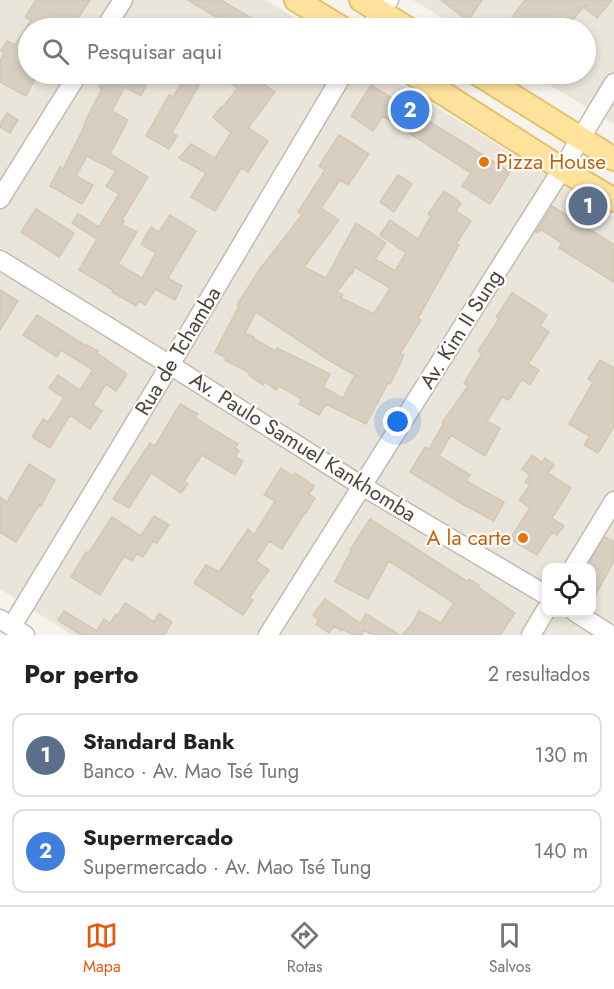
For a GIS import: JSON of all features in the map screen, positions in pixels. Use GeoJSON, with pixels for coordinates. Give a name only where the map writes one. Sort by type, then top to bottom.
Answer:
{"type":"FeatureCollection","features":[{"type":"Feature","properties":{"kind":"main road"},"geometry":{"type":"LineString","coordinates":[[296,0],[326,18]]}},
{"type":"Feature","properties":{"kind":"main road"},"geometry":{"type":"LineString","coordinates":[[361,0],[380,14]]}},
{"type":"Feature","properties":{"kind":"main road"},"geometry":{"type":"LineString","coordinates":[[429,84],[614,200]]}},
{"type":"Feature","properties":{"kind":"main road"},"geometry":{"type":"LineString","coordinates":[[494,84],[614,159]]}},
{"type":"Feature","properties":{"kind":"street"},"geometry":{"type":"LineString","coordinates":[[111,18],[123,0]]}},
{"type":"Feature","properties":{"kind":"street","name":"Av. Kim II Sung"},"geometry":{"type":"LineString","coordinates":[[268,635],[614,83]]}},
{"type":"Feature","properties":{"kind":"street"},"geometry":{"type":"LineString","coordinates":[[0,199],[72,84]]}},
{"type":"Feature","properties":{"kind":"street","name":"Rua de Tchamba"},"geometry":{"type":"LineString","coordinates":[[12,627],[337,84]]}},
{"type":"Feature","properties":{"kind":"street","name":"Av. Paulo Samuel Kankhomba"},"geometry":{"type":"LineString","coordinates":[[0,260],[170,364],[362,486],[542,593]]}},
{"type":"Feature","properties":{"kind":"street"},"geometry":{"type":"LineString","coordinates":[[575,563],[614,501]]}},
{"type":"Feature","properties":{"kind":"street"},"geometry":{"type":"LineString","coordinates":[[531,635],[542,617]]}},
{"type":"Feature","properties":{"kind":"street"},"geometry":{"type":"LineString","coordinates":[[582,617],[611,635]]}},
{"type":"Feature","properties":{"kind":"shaded area"},"geometry":{"type":"Polygon","coordinates":[[[0,0],[266,0],[295,18],[18,18],[18,84],[399,84],[614,217],[614,635],[72,635],[0,589],[0,0]]]}},
{"type":"Feature","properties":{"kind":"shaded area"},"geometry":{"type":"Polygon","coordinates":[[[413,0],[614,0],[614,124],[548,84],[596,84],[596,18],[443,18],[413,0]]]}},
{"type":"Feature","properties":{"kind":"building"},"geometry":{"type":"Polygon","coordinates":[[[36,0],[90,0],[78,18],[25,17],[36,0]]]}},
{"type":"Feature","properties":{"kind":"building"},"geometry":{"type":"Polygon","coordinates":[[[188,0],[221,0],[251,18],[218,18],[188,0]]]}},
{"type":"Feature","properties":{"kind":"building"},"geometry":{"type":"Polygon","coordinates":[[[441,0],[482,0],[470,18],[464,18],[441,0]]]}},
{"type":"Feature","properties":{"kind":"building"},"geometry":{"type":"Polygon","coordinates":[[[525,0],[612,0],[597,18],[585,8],[585,5],[574,18],[512,17],[525,0]]]}},
{"type":"Feature","properties":{"kind":"building"},"geometry":{"type":"Polygon","coordinates":[[[18,40],[18,84],[32,84],[26,96],[0,82],[0,61],[4,53],[1,51],[7,41],[15,45],[18,40]]]}},
{"type":"Feature","properties":{"kind":"building"},"geometry":{"type":"Polygon","coordinates":[[[101,84],[147,84],[141,96],[125,87],[112,111],[128,120],[110,154],[148,177],[122,220],[124,221],[122,225],[137,232],[118,264],[142,278],[156,253],[141,244],[151,227],[159,232],[170,215],[196,231],[168,278],[182,286],[175,300],[155,289],[145,305],[138,301],[136,306],[79,270],[97,239],[72,223],[78,214],[99,227],[119,194],[106,186],[116,171],[87,156],[76,176],[93,185],[82,204],[50,186],[60,167],[63,169],[85,125],[102,89],[99,87],[101,84]]]}},
{"type":"Feature","properties":{"kind":"building"},"geometry":{"type":"Polygon","coordinates":[[[181,84],[199,84],[172,133],[177,136],[169,149],[146,136],[169,95],[173,97],[181,84]]]}},
{"type":"Feature","properties":{"kind":"building"},"geometry":{"type":"Polygon","coordinates":[[[231,84],[264,84],[275,92],[248,128],[268,141],[248,172],[241,168],[215,211],[191,197],[206,173],[179,158],[191,144],[215,158],[231,133],[213,117],[238,88],[231,84]]]}},
{"type":"Feature","properties":{"kind":"building"},"geometry":{"type":"Polygon","coordinates":[[[371,85],[510,172],[490,204],[462,186],[471,173],[383,116],[373,131],[351,116],[371,85]]]}},
{"type":"Feature","properties":{"kind":"building"},"geometry":{"type":"Polygon","coordinates":[[[7,113],[18,120],[10,133],[0,127],[7,113]]]}},
{"type":"Feature","properties":{"kind":"building"},"geometry":{"type":"Polygon","coordinates":[[[339,135],[369,154],[348,185],[340,180],[321,208],[339,220],[304,267],[326,278],[356,223],[386,243],[375,259],[395,271],[406,253],[380,235],[390,220],[418,239],[431,216],[428,214],[444,191],[461,203],[456,211],[471,221],[456,244],[459,245],[418,318],[421,320],[400,354],[404,355],[390,384],[388,383],[366,424],[326,404],[319,415],[299,404],[302,399],[279,386],[276,390],[265,382],[263,385],[249,375],[250,373],[215,352],[239,306],[237,305],[260,269],[302,215],[298,212],[325,170],[319,166],[339,135]],[[355,267],[337,292],[343,295],[341,298],[374,314],[390,288],[355,267]],[[256,312],[245,333],[275,351],[277,348],[330,374],[323,387],[343,398],[355,375],[256,312]]]}},
{"type":"Feature","properties":{"kind":"building"},"geometry":{"type":"Polygon","coordinates":[[[398,175],[412,184],[394,212],[380,202],[398,175]]]}},
{"type":"Feature","properties":{"kind":"building"},"geometry":{"type":"Polygon","coordinates":[[[552,206],[614,245],[614,282],[559,248],[562,243],[540,229],[538,233],[536,232],[552,206]]]}},
{"type":"Feature","properties":{"kind":"building"},"geometry":{"type":"Polygon","coordinates":[[[36,209],[74,233],[59,257],[21,232],[36,209]]]}},
{"type":"Feature","properties":{"kind":"building"},"geometry":{"type":"Polygon","coordinates":[[[0,290],[18,301],[0,330],[0,290]]]}},
{"type":"Feature","properties":{"kind":"building"},"geometry":{"type":"Polygon","coordinates":[[[512,293],[547,315],[540,326],[549,332],[528,364],[539,370],[530,385],[522,379],[509,400],[502,397],[487,421],[500,428],[485,456],[451,435],[439,456],[470,475],[466,481],[504,502],[494,521],[410,472],[425,447],[429,449],[442,423],[468,386],[464,383],[482,354],[478,351],[499,319],[496,317],[512,293]]]}},
{"type":"Feature","properties":{"kind":"building"},"geometry":{"type":"Polygon","coordinates":[[[37,315],[98,351],[97,353],[127,374],[116,391],[106,384],[93,405],[102,411],[90,429],[70,415],[50,448],[32,437],[43,419],[48,422],[64,398],[49,388],[58,375],[80,390],[93,370],[61,350],[57,357],[23,335],[37,315]]]}},
{"type":"Feature","properties":{"kind":"building"},"geometry":{"type":"Polygon","coordinates":[[[600,360],[614,368],[614,426],[598,453],[584,445],[590,436],[569,424],[593,382],[588,379],[600,360]]]}},
{"type":"Feature","properties":{"kind":"building"},"geometry":{"type":"Polygon","coordinates":[[[180,404],[198,414],[195,418],[238,444],[235,448],[239,451],[235,457],[243,461],[235,475],[202,455],[184,481],[188,484],[181,493],[151,473],[129,508],[113,499],[150,443],[155,446],[180,404]]]}},
{"type":"Feature","properties":{"kind":"building"},"geometry":{"type":"Polygon","coordinates":[[[532,455],[542,462],[545,458],[554,465],[548,473],[571,488],[552,518],[564,526],[557,535],[552,532],[537,555],[510,539],[530,508],[519,500],[530,485],[525,482],[530,475],[522,469],[532,455]]]}},
{"type":"Feature","properties":{"kind":"building"},"geometry":{"type":"Polygon","coordinates":[[[29,464],[55,480],[41,506],[39,505],[16,542],[0,532],[0,497],[7,502],[29,464]]]}},
{"type":"Feature","properties":{"kind":"building"},"geometry":{"type":"Polygon","coordinates":[[[281,468],[293,476],[295,473],[314,486],[309,494],[315,498],[282,549],[269,541],[256,561],[269,570],[249,598],[253,600],[243,615],[194,583],[206,565],[219,572],[248,529],[254,535],[275,501],[264,495],[281,468]]]}},
{"type":"Feature","properties":{"kind":"building"},"geometry":{"type":"Polygon","coordinates":[[[154,516],[169,525],[157,543],[153,541],[143,557],[137,554],[132,561],[124,556],[100,595],[71,577],[112,517],[141,536],[154,516]]]}},
{"type":"Feature","properties":{"kind":"building"},"geometry":{"type":"Polygon","coordinates":[[[370,519],[468,582],[469,579],[479,585],[478,587],[515,613],[500,635],[402,635],[419,611],[441,623],[454,603],[389,561],[368,599],[335,582],[350,550],[370,519]]]}},
{"type":"Feature","properties":{"kind":"building"},"geometry":{"type":"Polygon","coordinates":[[[605,537],[614,541],[614,561],[596,594],[596,563],[589,563],[605,537]]]}},
{"type":"Feature","properties":{"kind":"building"},"geometry":{"type":"Polygon","coordinates":[[[325,599],[360,623],[366,614],[400,635],[373,635],[364,630],[361,635],[353,635],[334,626],[329,633],[316,624],[319,620],[313,615],[325,599]]]}},
{"type":"Feature","properties":{"kind":"building"},"geometry":{"type":"Polygon","coordinates":[[[125,603],[154,622],[159,613],[172,622],[164,635],[81,635],[58,620],[64,611],[97,631],[104,619],[110,623],[116,614],[118,615],[125,603]]]}},
{"type":"Feature","properties":{"kind":"place","name":"Supermercado"},"geometry":{"type":"Point","coordinates":[410,110]}},
{"type":"Feature","properties":{"kind":"place","name":"Pizza House"},"geometry":{"type":"Point","coordinates":[484,162]}},
{"type":"Feature","properties":{"kind":"place","name":"Standard Bank"},"geometry":{"type":"Point","coordinates":[588,206]}},
{"type":"Feature","properties":{"kind":"place","name":"A la carte"},"geometry":{"type":"Point","coordinates":[523,538]}}]}
